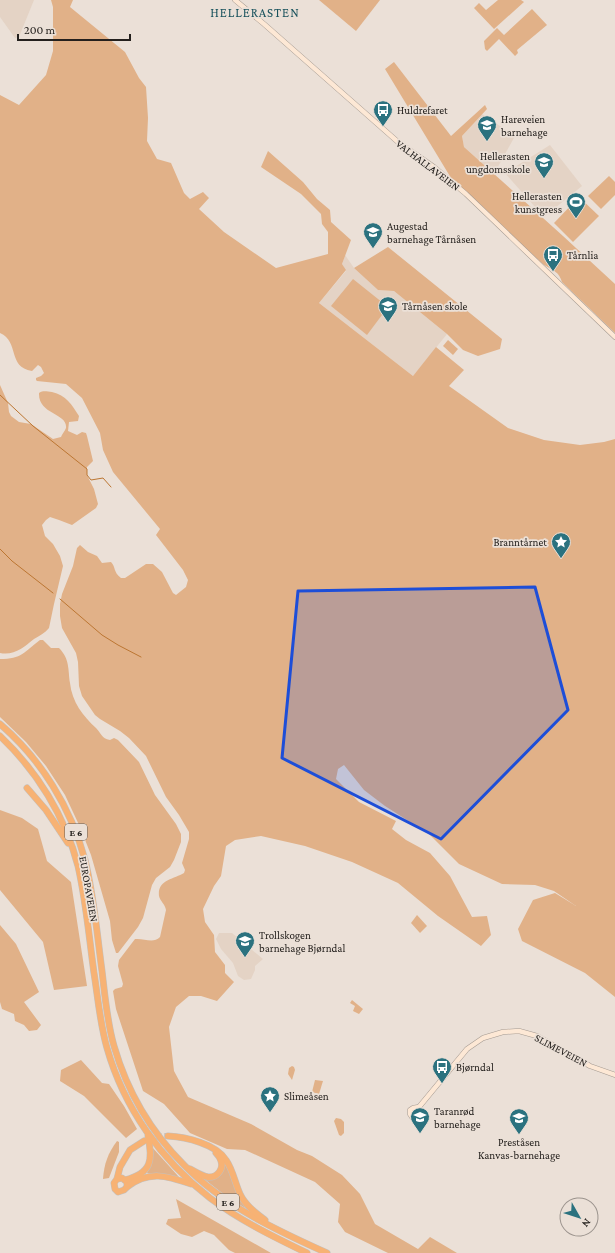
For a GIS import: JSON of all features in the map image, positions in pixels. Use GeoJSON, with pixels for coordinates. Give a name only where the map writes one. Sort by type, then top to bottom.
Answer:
{"type":"FeatureCollection","features":[{"type":"Feature","properties":{"kind":"highway","name":"EUROPAVEIEN"},"geometry":{"type":"LineString","coordinates":[[0,724],[23,746],[42,769],[62,802],[77,835],[85,861],[90,886],[110,1032],[118,1059],[136,1102],[150,1125],[184,1166]]}},
{"type":"Feature","properties":{"kind":"highway","name":"EUROPAVEIEN"},"geometry":{"type":"LineString","coordinates":[[0,736],[25,762],[43,788],[61,819],[73,850],[82,889],[106,1046],[123,1091],[147,1133]]}},
{"type":"Feature","properties":{"kind":"highway","name":"E 6"},"geometry":{"type":"LineString","coordinates":[[27,788],[46,810],[73,850]]}},
{"type":"Feature","properties":{"kind":"highway","name":"E 6"},"geometry":{"type":"LineString","coordinates":[[122,1179],[139,1175],[146,1169],[151,1157],[147,1133]]}},
{"type":"Feature","properties":{"kind":"highway","name":"E 6"},"geometry":{"type":"LineString","coordinates":[[147,1133],[171,1163],[210,1198],[240,1218],[307,1253]]}},
{"type":"Feature","properties":{"kind":"highway","name":"E 6"},"geometry":{"type":"LineString","coordinates":[[168,1136],[188,1139],[221,1153],[228,1163],[239,1192],[246,1204],[277,1230]]}},
{"type":"Feature","properties":{"kind":"highway"},"geometry":{"type":"LineString","coordinates":[[122,1179],[115,1181],[113,1185],[116,1190],[122,1192],[127,1187],[127,1184],[122,1179],[120,1167],[130,1150],[144,1141]]}},
{"type":"Feature","properties":{"kind":"highway","name":"E 6"},"geometry":{"type":"LineString","coordinates":[[184,1166],[206,1177],[216,1176],[221,1170],[222,1163],[220,1157],[212,1148]]}},
{"type":"Feature","properties":{"kind":"highway","name":"E 6"},"geometry":{"type":"LineString","coordinates":[[184,1166],[200,1181],[244,1212],[277,1230],[327,1253]]}},
{"type":"Feature","properties":{"kind":"highway","name":"E 6"},"geometry":{"type":"LineString","coordinates":[[127,1187],[140,1179],[150,1176],[171,1177],[195,1186]]}},
{"type":"Feature","properties":{"kind":"street","name":"VALHALLAVEIEN"},"geometry":{"type":"LineString","coordinates":[[235,0],[394,139],[436,169],[466,194],[615,337]]}},
{"type":"Feature","properties":{"kind":"street","name":"SLIMEVEIEN"},"geometry":{"type":"LineString","coordinates":[[419,1108],[467,1049],[483,1038],[503,1032],[519,1031],[537,1036],[590,1066],[615,1075]]}},
{"type":"Feature","properties":{"kind":"street"},"geometry":{"type":"LineString","coordinates":[[413,1108],[419,1108],[419,1114],[416,1118],[411,1116],[410,1112],[413,1108]]}},
{"type":"Feature","properties":{"kind":"highlighted area"},"geometry":{"type":"Polygon","coordinates":[[[535,587],[568,710],[441,839],[282,758],[298,591],[535,587]]]}},
{"type":"Feature","properties":{"kind":"shaded area"},"geometry":{"type":"Polygon","coordinates":[[[0,0],[34,0],[19,37],[15,38],[0,17],[0,0]]]}},
{"type":"Feature","properties":{"kind":"shaded area"},"geometry":{"type":"Polygon","coordinates":[[[51,0],[73,0],[70,7],[125,52],[139,78],[146,87],[148,118],[147,141],[157,159],[171,163],[184,193],[190,199],[203,192],[209,198],[199,209],[224,232],[276,268],[328,254],[328,232],[322,224],[321,214],[301,194],[261,167],[268,151],[303,182],[317,199],[330,210],[331,222],[351,240],[342,264],[346,270],[319,303],[413,376],[436,347],[464,370],[449,386],[508,428],[544,440],[580,445],[615,439],[615,997],[585,973],[522,941],[518,929],[533,900],[555,893],[576,906],[554,891],[535,885],[502,884],[459,864],[429,834],[385,806],[364,790],[344,765],[338,769],[336,779],[359,802],[396,821],[392,829],[406,840],[430,853],[450,876],[472,917],[487,916],[491,935],[481,946],[438,916],[398,883],[352,862],[305,846],[261,836],[235,840],[226,846],[221,876],[214,886],[203,909],[205,922],[214,935],[215,952],[225,965],[225,973],[234,982],[217,1001],[201,996],[189,996],[176,1007],[169,1027],[174,1071],[188,1097],[251,1124],[297,1150],[312,1156],[342,1175],[360,1194],[375,1224],[418,1249],[430,1237],[457,1253],[388,1253],[345,1232],[338,1222],[340,1204],[315,1182],[245,1150],[227,1149],[190,1133],[164,1104],[143,1091],[116,1009],[113,991],[122,987],[123,984],[118,966],[119,960],[135,939],[154,940],[160,937],[166,910],[159,896],[159,891],[163,883],[184,873],[185,870],[182,863],[189,839],[189,832],[166,797],[146,756],[129,738],[95,715],[82,696],[79,686],[76,653],[62,628],[60,604],[62,594],[73,566],[77,548],[80,545],[88,552],[97,556],[102,563],[111,562],[117,574],[121,578],[125,578],[146,564],[153,564],[162,572],[173,593],[176,595],[186,587],[188,580],[183,570],[156,535],[160,529],[113,472],[103,450],[100,433],[82,398],[66,384],[37,381],[36,378],[44,373],[41,367],[38,365],[32,371],[24,369],[19,365],[10,342],[0,333],[0,95],[19,105],[46,75],[53,51],[53,7],[51,0]]]}},
{"type":"Feature","properties":{"kind":"shaded area"},"geometry":{"type":"Polygon","coordinates":[[[319,0],[380,0],[356,31],[319,0]]]}},
{"type":"Feature","properties":{"kind":"shaded area"},"geometry":{"type":"Polygon","coordinates":[[[498,0],[521,0],[524,2],[494,29],[474,8],[479,3],[486,10],[498,0]]]}},
{"type":"Feature","properties":{"kind":"shaded area"},"geometry":{"type":"Polygon","coordinates":[[[532,9],[547,25],[517,50],[518,53],[515,56],[499,39],[487,51],[485,49],[484,41],[497,28],[504,35],[532,9]]]}},
{"type":"Feature","properties":{"kind":"shaded area"},"geometry":{"type":"Polygon","coordinates":[[[394,62],[451,136],[485,105],[487,109],[462,136],[464,147],[615,284],[615,333],[562,282],[558,274],[536,258],[451,178],[385,69],[394,62]]]}},
{"type":"Feature","properties":{"kind":"shaded area","name":"Hareveien barnehage"},"geometry":{"type":"Polygon","coordinates":[[[482,114],[515,136],[494,174],[464,147],[462,136],[482,114]]]}},
{"type":"Feature","properties":{"kind":"shaded area","name":"Hellerasten ungdomsskole"},"geometry":{"type":"Polygon","coordinates":[[[550,145],[582,186],[544,217],[505,173],[550,145]]]}},
{"type":"Feature","properties":{"kind":"shaded area"},"geometry":{"type":"Polygon","coordinates":[[[609,176],[615,182],[615,195],[601,209],[588,196],[609,176]]]}},
{"type":"Feature","properties":{"kind":"shaded area","name":"Hellerasten kunstgress"},"geometry":{"type":"Polygon","coordinates":[[[579,197],[599,216],[573,242],[554,223],[579,197]]]}},
{"type":"Feature","properties":{"kind":"shaded area"},"geometry":{"type":"Polygon","coordinates":[[[388,247],[502,339],[500,349],[478,356],[463,350],[447,334],[394,291],[378,290],[354,268],[388,247]]]}},
{"type":"Feature","properties":{"kind":"shaded area","name":"Tårnåsen skole"},"geometry":{"type":"Polygon","coordinates":[[[345,255],[354,268],[378,290],[394,291],[447,334],[413,376],[319,303],[346,271],[342,264],[345,255]]]}},
{"type":"Feature","properties":{"kind":"shaded area"},"geometry":{"type":"Polygon","coordinates":[[[353,279],[388,307],[367,335],[331,306],[353,279]]]}},
{"type":"Feature","properties":{"kind":"shaded area"},"geometry":{"type":"Polygon","coordinates":[[[448,340],[458,349],[453,355],[443,346],[448,340]]]}},
{"type":"Feature","properties":{"kind":"shaded area"},"geometry":{"type":"Polygon","coordinates":[[[0,385],[8,403],[11,416],[19,422],[31,424],[53,439],[61,437],[66,428],[65,423],[62,419],[43,406],[39,393],[46,391],[57,393],[71,404],[79,416],[78,421],[69,422],[68,431],[77,435],[82,432],[86,433],[93,461],[87,467],[87,475],[94,489],[98,504],[96,508],[72,525],[50,517],[42,525],[45,536],[53,544],[60,556],[63,566],[49,628],[18,650],[5,654],[0,653],[0,385]]]}},
{"type":"Feature","properties":{"kind":"shaded area"},"geometry":{"type":"Polygon","coordinates":[[[40,640],[43,640],[51,648],[59,648],[63,652],[67,660],[71,690],[79,708],[103,737],[110,740],[114,738],[118,740],[139,762],[155,795],[176,824],[181,834],[181,842],[174,860],[170,867],[156,878],[152,885],[143,918],[118,953],[116,953],[112,940],[110,921],[91,855],[65,795],[46,766],[26,742],[0,717],[0,659],[18,656],[40,640]]]}},
{"type":"Feature","properties":{"kind":"shaded area"},"geometry":{"type":"Polygon","coordinates":[[[0,810],[22,818],[38,829],[47,861],[71,882],[87,986],[54,990],[43,942],[0,890],[0,810]]]}},
{"type":"Feature","properties":{"kind":"shaded area"},"geometry":{"type":"Polygon","coordinates":[[[417,915],[427,926],[420,933],[411,923],[417,915]]]}},
{"type":"Feature","properties":{"kind":"shaded area"},"geometry":{"type":"Polygon","coordinates":[[[0,925],[16,944],[39,992],[24,1002],[41,1025],[37,1030],[29,1031],[24,1025],[15,1021],[14,1014],[2,1009],[0,1002],[0,925]]]}},
{"type":"Feature","properties":{"kind":"shaded area","name":"Trollskogen barnehage Bjørndal"},"geometry":{"type":"Polygon","coordinates":[[[219,933],[232,933],[263,959],[255,966],[251,979],[244,980],[238,976],[233,963],[221,949],[216,939],[219,933]]]}},
{"type":"Feature","properties":{"kind":"shaded area"},"geometry":{"type":"Polygon","coordinates":[[[352,1000],[363,1009],[359,1014],[353,1011],[355,1006],[350,1003],[352,1000]]]}},
{"type":"Feature","properties":{"kind":"shaded area"},"geometry":{"type":"Polygon","coordinates":[[[81,1060],[102,1083],[109,1084],[124,1106],[137,1129],[126,1138],[84,1096],[60,1081],[61,1070],[81,1060]]]}},
{"type":"Feature","properties":{"kind":"shaded area"},"geometry":{"type":"Polygon","coordinates":[[[292,1066],[295,1070],[292,1080],[288,1074],[289,1068],[292,1066]]]}},
{"type":"Feature","properties":{"kind":"shaded area"},"geometry":{"type":"Polygon","coordinates":[[[315,1080],[323,1081],[319,1094],[312,1092],[315,1080]]]}},
{"type":"Feature","properties":{"kind":"shaded area"},"geometry":{"type":"Polygon","coordinates":[[[336,1118],[341,1119],[344,1122],[344,1133],[341,1136],[339,1135],[334,1121],[336,1118]]]}},
{"type":"Feature","properties":{"kind":"shaded area"},"geometry":{"type":"Polygon","coordinates":[[[117,1141],[119,1142],[119,1152],[109,1178],[103,1179],[107,1159],[117,1141]]]}},
{"type":"Feature","properties":{"kind":"shaded area"},"geometry":{"type":"Polygon","coordinates":[[[152,1147],[179,1177],[179,1178],[147,1173],[152,1147]]]}},
{"type":"Feature","properties":{"kind":"shaded area"},"geometry":{"type":"Polygon","coordinates":[[[223,1161],[252,1212],[227,1197],[203,1178],[211,1179],[223,1161]]]}},
{"type":"Feature","properties":{"kind":"shaded area"},"geometry":{"type":"Polygon","coordinates":[[[176,1199],[271,1253],[235,1253],[229,1250],[214,1235],[204,1231],[192,1237],[181,1234],[166,1224],[168,1219],[181,1218],[176,1199]]]}},
{"type":"Feature","properties":{"kind":"waterway"},"geometry":{"type":"LineString","coordinates":[[0,395],[33,426],[87,469],[87,475],[91,480],[103,478],[111,487]]}},
{"type":"Feature","properties":{"kind":"waterway"},"geometry":{"type":"LineString","coordinates":[[0,549],[12,561],[53,593]]}},
{"type":"Feature","properties":{"kind":"waterway"},"geometry":{"type":"LineString","coordinates":[[60,599],[102,635],[141,657]]}},
{"type":"Feature","properties":{"kind":"tunnel"},"geometry":{"type":"LineString","coordinates":[[147,1140],[160,1136],[168,1136]]}},
{"type":"Feature","properties":{"kind":"place","name":"Huldrefaret"},"geometry":{"type":"Point","coordinates":[383,127]}},
{"type":"Feature","properties":{"kind":"place","name":"Hareveien barnehage"},"geometry":{"type":"Point","coordinates":[487,142]}},
{"type":"Feature","properties":{"kind":"place","name":"Hellerasten ungdomsskole"},"geometry":{"type":"Point","coordinates":[544,179]}},
{"type":"Feature","properties":{"kind":"place","name":"Hellerasten kunstgress"},"geometry":{"type":"Point","coordinates":[576,219]}},
{"type":"Feature","properties":{"kind":"place","name":"Augestad barnehage Tårnåsen"},"geometry":{"type":"Point","coordinates":[373,249]}},
{"type":"Feature","properties":{"kind":"place","name":"Tårnlia"},"geometry":{"type":"Point","coordinates":[553,272]}},
{"type":"Feature","properties":{"kind":"place","name":"Tårnåsen skole"},"geometry":{"type":"Point","coordinates":[388,323]}},
{"type":"Feature","properties":{"kind":"place","name":"Branntårnet"},"geometry":{"type":"Point","coordinates":[561,559]}},
{"type":"Feature","properties":{"kind":"place","name":"Trollskogen barnehage Bjørndal"},"geometry":{"type":"Point","coordinates":[245,958]}},
{"type":"Feature","properties":{"kind":"place","name":"Bjørndal"},"geometry":{"type":"Point","coordinates":[442,1084]}},
{"type":"Feature","properties":{"kind":"place","name":"Slimeåsen"},"geometry":{"type":"Point","coordinates":[270,1113]}},
{"type":"Feature","properties":{"kind":"place","name":"Taranrød barnehage"},"geometry":{"type":"Point","coordinates":[420,1134]}},
{"type":"Feature","properties":{"kind":"place","name":"Preståsen Kanvas-barnehage"},"geometry":{"type":"Point","coordinates":[519,1135]}},
{"type":"Feature","properties":{"kind":"district","name":"HELLERASTEN"},"geometry":{"type":"Point","coordinates":[255,12]}}]}
